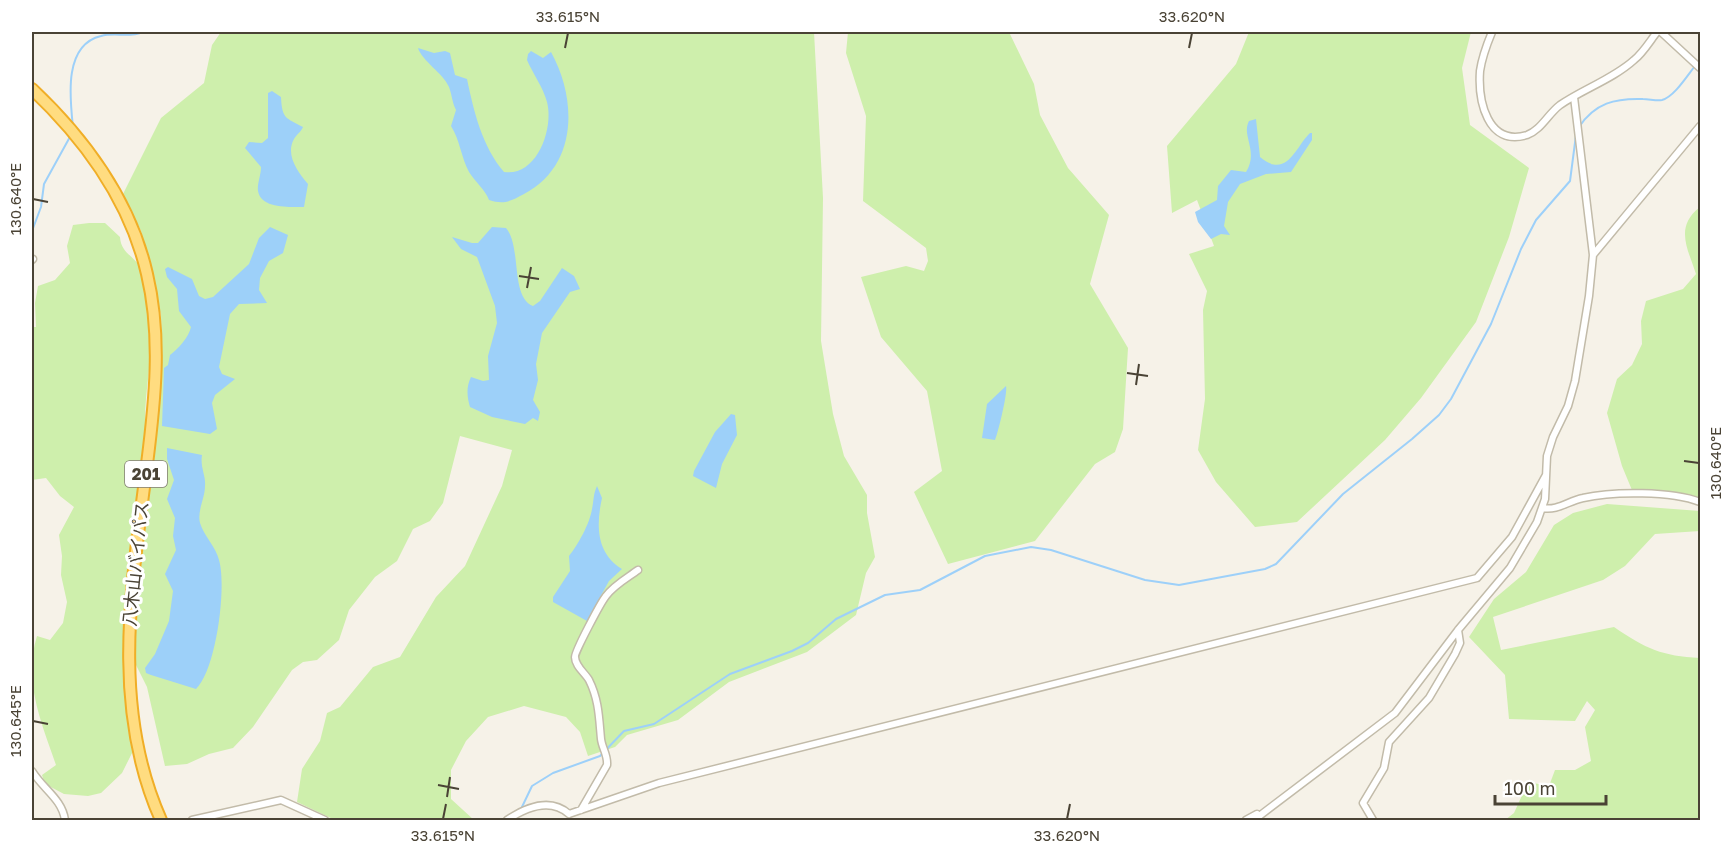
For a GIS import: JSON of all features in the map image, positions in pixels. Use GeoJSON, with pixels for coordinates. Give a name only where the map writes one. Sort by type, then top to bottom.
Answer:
{"type":"FeatureCollection","features":[{"type":"Feature","properties":{"kind":"highway","name":"八木山バイパス"},"geometry":{"type":"LineString","coordinates":[[32,89],[58,114],[100,166],[136,236],[147,275],[155,324],[157,367],[153,418],[129,605],[128,653],[135,733],[161,820]]}},
{"type":"Feature","properties":{"kind":"street"},"geometry":{"type":"LineString","coordinates":[[1492,32],[1480,70],[1480,88],[1483,108],[1490,126],[1499,133],[1525,135],[1536,130],[1550,113],[1635,60],[1659,32],[1701,68]]}},
{"type":"Feature","properties":{"kind":"street"},"geometry":{"type":"LineString","coordinates":[[1254,820],[1395,713],[1458,630],[1510,568],[1542,508],[1553,437],[1568,406],[1575,381],[1589,296],[1593,255],[1574,97]]}},
{"type":"Feature","properties":{"kind":"street"},"geometry":{"type":"LineString","coordinates":[[1593,255],[1701,126]]}},
{"type":"Feature","properties":{"kind":"street"},"geometry":{"type":"LineString","coordinates":[[507,820],[526,808],[543,805],[559,807],[569,817],[581,810],[659,783],[1477,578],[1512,537],[1546,475]]}},
{"type":"Feature","properties":{"kind":"street"},"geometry":{"type":"LineString","coordinates":[[1542,508],[1552,510],[1582,498],[1617,495],[1666,496],[1701,502]]}},
{"type":"Feature","properties":{"kind":"street"},"geometry":{"type":"LineString","coordinates":[[581,810],[607,765],[608,758],[601,739],[601,717],[597,701],[589,680],[575,661],[576,647],[590,627],[605,597],[638,570]]}},
{"type":"Feature","properties":{"kind":"street"},"geometry":{"type":"LineString","coordinates":[[1373,820],[1363,803],[1384,768],[1389,742],[1429,698],[1460,643],[1458,630]]}},
{"type":"Feature","properties":{"kind":"street"},"geometry":{"type":"LineString","coordinates":[[32,771],[46,791],[56,799],[65,820]]}},
{"type":"Feature","properties":{"kind":"street"},"geometry":{"type":"LineString","coordinates":[[192,820],[281,800],[325,820]]}},
{"type":"Feature","properties":{"kind":"street"},"geometry":{"type":"LineString","coordinates":[[1246,820],[1271,807]]}},
{"type":"Feature","properties":{"kind":"green space"},"geometry":{"type":"Polygon","coordinates":[[[221,32],[814,32],[823,198],[821,341],[833,414],[844,456],[867,495],[867,513],[875,557],[866,573],[856,615],[807,652],[729,682],[678,720],[627,735],[615,747],[588,756],[580,732],[566,717],[524,706],[488,717],[466,741],[451,770],[451,799],[474,820],[335,820],[297,802],[302,769],[320,741],[327,713],[340,707],[373,667],[400,657],[436,597],[465,566],[502,486],[512,450],[460,436],[443,503],[430,521],[413,529],[397,561],[375,577],[349,610],[339,640],[317,660],[303,662],[292,670],[253,727],[233,748],[209,754],[187,764],[165,766],[147,687],[133,659],[135,594],[159,408],[162,357],[161,315],[141,231],[123,194],[161,118],[204,83],[212,45],[221,32]]]}},
{"type":"Feature","properties":{"kind":"green space"},"geometry":{"type":"Polygon","coordinates":[[[848,32],[1009,32],[1034,84],[1040,115],[1068,168],[1109,215],[1090,284],[1128,348],[1123,429],[1115,452],[1095,464],[1035,541],[948,564],[914,492],[942,471],[927,391],[881,337],[861,277],[906,266],[924,271],[928,261],[926,248],[863,201],[866,116],[846,53],[848,32]]]}},
{"type":"Feature","properties":{"kind":"green space"},"geometry":{"type":"Polygon","coordinates":[[[1249,32],[1471,32],[1462,68],[1470,125],[1529,168],[1509,237],[1476,322],[1421,398],[1385,440],[1297,522],[1255,527],[1216,482],[1198,450],[1205,399],[1203,310],[1207,291],[1189,254],[1214,246],[1197,200],[1172,213],[1167,146],[1236,64],[1249,32]]]}},
{"type":"Feature","properties":{"kind":"green space"},"geometry":{"type":"Polygon","coordinates":[[[1700,207],[1700,499],[1634,495],[1622,466],[1607,413],[1617,379],[1632,365],[1642,344],[1641,321],[1646,301],[1683,289],[1696,274],[1685,239],[1685,230],[1687,222],[1700,207]]]}},
{"type":"Feature","properties":{"kind":"green space"},"geometry":{"type":"Polygon","coordinates":[[[105,223],[120,237],[125,250],[140,267],[148,294],[151,337],[146,435],[123,625],[127,719],[133,751],[122,773],[101,793],[88,796],[64,794],[45,784],[42,775],[56,765],[36,701],[32,669],[33,653],[37,636],[50,640],[63,623],[67,602],[61,575],[62,556],[59,535],[74,507],[60,496],[46,478],[32,480],[32,327],[36,327],[35,303],[38,286],[55,280],[70,263],[67,246],[73,225],[105,223]]]}},
{"type":"Feature","properties":{"kind":"green space"},"geometry":{"type":"Polygon","coordinates":[[[1607,504],[1700,511],[1700,531],[1655,534],[1625,566],[1603,580],[1493,617],[1501,650],[1614,627],[1655,650],[1700,658],[1700,820],[1505,820],[1514,813],[1528,782],[1549,786],[1555,770],[1575,770],[1591,761],[1585,727],[1595,710],[1587,701],[1575,721],[1509,719],[1505,675],[1469,637],[1494,599],[1526,572],[1554,525],[1573,513],[1607,504]]]}},
{"type":"Feature","properties":{"kind":"water"},"geometry":{"type":"Polygon","coordinates":[[[418,48],[434,53],[445,51],[450,53],[455,75],[467,79],[484,140],[504,172],[526,167],[534,159],[545,137],[549,113],[547,102],[527,60],[531,51],[543,58],[551,52],[566,91],[568,131],[563,150],[554,167],[541,182],[511,200],[499,202],[489,200],[469,172],[451,126],[456,110],[449,87],[418,48]]]}},
{"type":"Feature","properties":{"kind":"water"},"geometry":{"type":"Polygon","coordinates":[[[272,91],[281,97],[282,110],[286,117],[303,127],[294,139],[291,151],[297,169],[308,184],[304,207],[277,206],[260,197],[258,185],[261,167],[245,148],[249,142],[262,143],[268,138],[268,93],[272,91]]]}},
{"type":"Feature","properties":{"kind":"water"},"geometry":{"type":"Polygon","coordinates":[[[1256,119],[1260,157],[1269,163],[1277,165],[1284,163],[1310,133],[1312,133],[1312,140],[1291,172],[1266,174],[1240,184],[1228,202],[1224,226],[1230,235],[1221,234],[1211,239],[1198,222],[1195,212],[1217,200],[1218,186],[1231,170],[1246,172],[1251,157],[1247,127],[1249,121],[1256,119]]]}},
{"type":"Feature","properties":{"kind":"water"},"geometry":{"type":"Polygon","coordinates":[[[270,227],[288,235],[283,253],[269,261],[260,278],[259,290],[267,303],[239,304],[230,314],[219,367],[222,374],[235,379],[215,395],[212,403],[217,429],[210,434],[162,426],[164,368],[168,365],[170,355],[183,342],[191,327],[179,311],[177,289],[167,277],[165,269],[168,267],[192,279],[199,296],[205,299],[213,297],[249,264],[259,238],[270,227]]]}},
{"type":"Feature","properties":{"kind":"water"},"geometry":{"type":"Polygon","coordinates":[[[492,227],[506,228],[511,236],[521,293],[533,306],[540,301],[562,268],[574,276],[580,289],[570,292],[542,333],[536,364],[538,380],[533,400],[540,412],[538,421],[533,418],[525,424],[492,417],[470,407],[468,400],[471,377],[483,381],[489,380],[488,356],[497,323],[495,306],[477,257],[461,249],[452,237],[478,243],[492,227]]]}},
{"type":"Feature","properties":{"kind":"water"},"geometry":{"type":"Polygon","coordinates":[[[1006,386],[995,440],[982,438],[987,404],[1006,386]]]}},
{"type":"Feature","properties":{"kind":"water"},"geometry":{"type":"Polygon","coordinates":[[[731,414],[735,415],[737,435],[722,464],[716,488],[693,476],[694,471],[715,432],[731,414]]]}},
{"type":"Feature","properties":{"kind":"water"},"geometry":{"type":"Polygon","coordinates":[[[167,448],[202,455],[205,486],[200,523],[217,555],[221,573],[221,608],[214,647],[203,679],[196,689],[146,673],[145,668],[155,654],[169,621],[173,591],[165,574],[176,550],[173,536],[175,518],[167,499],[174,480],[167,459],[167,448]]]}},
{"type":"Feature","properties":{"kind":"water"},"geometry":{"type":"Polygon","coordinates":[[[597,486],[602,498],[599,518],[600,538],[607,555],[622,569],[609,581],[587,621],[553,602],[553,597],[570,571],[569,556],[589,521],[597,486]]]}},
{"type":"Feature","properties":{"kind":"waterway"},"geometry":{"type":"LineString","coordinates":[[73,127],[72,74],[80,50],[89,41],[101,36],[132,35],[143,32]]}},
{"type":"Feature","properties":{"kind":"waterway"},"geometry":{"type":"LineString","coordinates":[[1579,127],[1592,112],[1615,101],[1667,98],[1680,86],[1695,66]]}},
{"type":"Feature","properties":{"kind":"waterway"},"geometry":{"type":"LineString","coordinates":[[32,231],[41,207],[44,184],[71,135]]}},
{"type":"Feature","properties":{"kind":"waterway"},"geometry":{"type":"LineString","coordinates":[[521,809],[532,786],[553,773],[600,756],[624,731],[654,724],[730,674],[808,643],[836,619],[885,595],[920,590],[985,556],[1031,547],[1051,550],[1145,580],[1179,585],[1265,569],[1276,564],[1343,494],[1412,439],[1439,415],[1451,399],[1491,324],[1521,249],[1536,220],[1570,181],[1576,135]]}}]}
